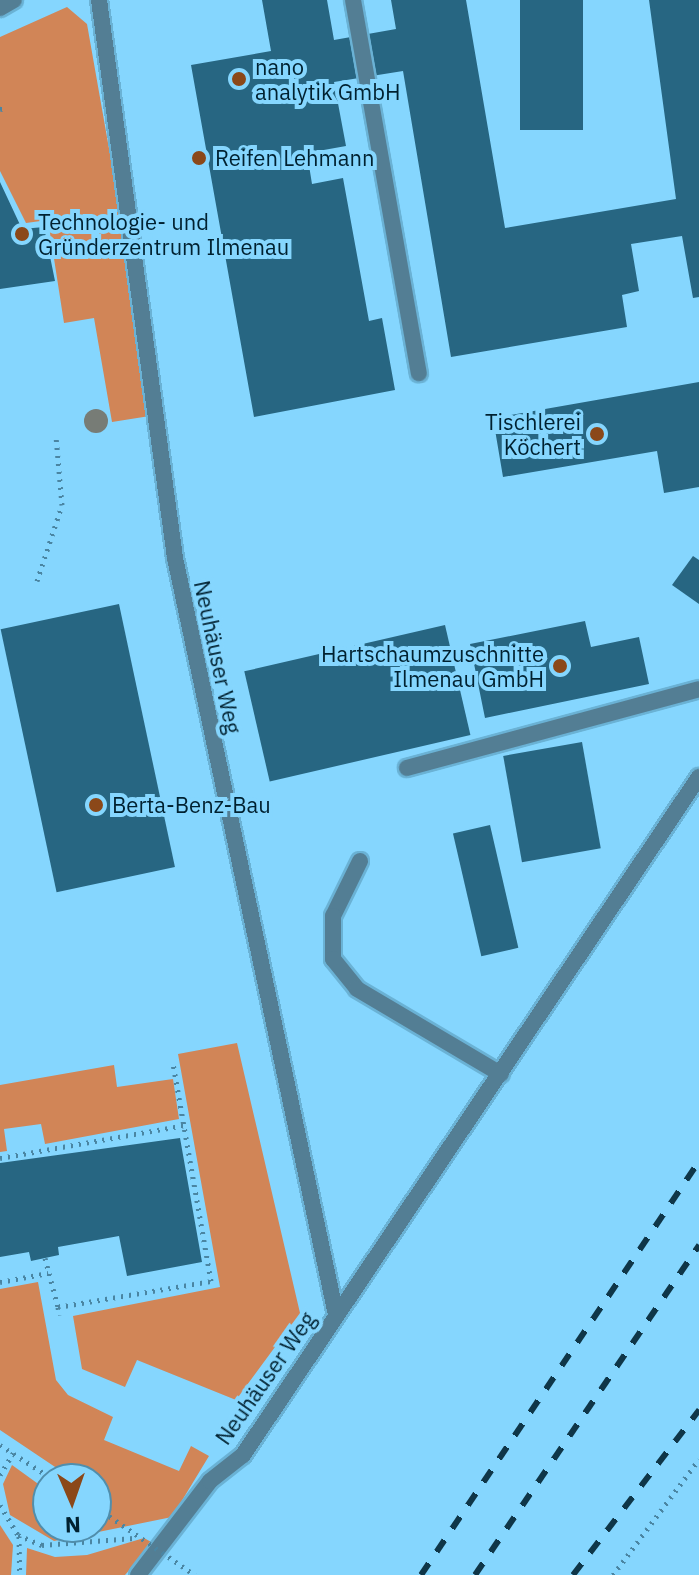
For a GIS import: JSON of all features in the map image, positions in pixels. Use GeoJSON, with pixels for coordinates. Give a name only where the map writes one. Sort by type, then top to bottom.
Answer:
{"type":"FeatureCollection","features":[{"type":"Feature","properties":{"kind":"street"},"geometry":{"type":"LineString","coordinates":[[0,8],[14,0]]}},
{"type":"Feature","properties":{"kind":"street","name":"Neuhäuser Weg"},"geometry":{"type":"LineString","coordinates":[[99,0],[175,558],[336,1315]]}},
{"type":"Feature","properties":{"kind":"street"},"geometry":{"type":"LineString","coordinates":[[353,0],[419,373]]}},
{"type":"Feature","properties":{"kind":"street"},"geometry":{"type":"LineString","coordinates":[[407,768],[699,689]]}},
{"type":"Feature","properties":{"kind":"street","name":"Neuhäuser Weg"},"geometry":{"type":"LineString","coordinates":[[138,1575],[210,1481],[243,1455],[699,777]]}},
{"type":"Feature","properties":{"kind":"street"},"geometry":{"type":"LineString","coordinates":[[360,861],[333,916],[333,959],[357,989],[501,1074]]}},
{"type":"Feature","properties":{"kind":"path"},"geometry":{"type":"LineString","coordinates":[[37,581],[62,505],[56,437]]}},
{"type":"Feature","properties":{"kind":"path"},"geometry":{"type":"LineString","coordinates":[[58,1307],[211,1281],[173,1064]]}},
{"type":"Feature","properties":{"kind":"path"},"geometry":{"type":"LineString","coordinates":[[0,1158],[186,1125]]}},
{"type":"Feature","properties":{"kind":"path"},"geometry":{"type":"LineString","coordinates":[[45,1258],[59,1315]]}},
{"type":"Feature","properties":{"kind":"path"},"geometry":{"type":"LineString","coordinates":[[0,1282],[48,1273]]}},
{"type":"Feature","properties":{"kind":"path"},"geometry":{"type":"LineString","coordinates":[[0,1445],[32,1465]]}},
{"type":"Feature","properties":{"kind":"path"},"geometry":{"type":"LineString","coordinates":[[0,1475],[13,1453]]}},
{"type":"Feature","properties":{"kind":"path"},"geometry":{"type":"LineString","coordinates":[[613,1575],[699,1459]]}},
{"type":"Feature","properties":{"kind":"path"},"geometry":{"type":"LineString","coordinates":[[0,1505],[18,1535],[20,1575]]}},
{"type":"Feature","properties":{"kind":"path"},"geometry":{"type":"LineString","coordinates":[[112,1518],[195,1575]]}},
{"type":"Feature","properties":{"kind":"path"},"geometry":{"type":"LineString","coordinates":[[18,1535],[59,1548],[175,1530]]}},
{"type":"Feature","properties":{"kind":"shaded area"},"geometry":{"type":"Polygon","coordinates":[[[67,7],[87,24],[156,415],[112,422],[94,318],[64,323],[48,220],[26,223],[0,171],[0,37],[67,7]]]}},
{"type":"Feature","properties":{"kind":"shaded area"},"geometry":{"type":"Polygon","coordinates":[[[237,1043],[300,1313],[236,1400],[137,1360],[125,1387],[82,1369],[73,1316],[220,1287],[178,1054],[237,1043]]]}},
{"type":"Feature","properties":{"kind":"shaded area"},"geometry":{"type":"Polygon","coordinates":[[[114,1065],[117,1087],[173,1079],[179,1119],[45,1144],[41,1124],[4,1129],[7,1151],[0,1152],[0,1085],[114,1065]]]}},
{"type":"Feature","properties":{"kind":"shaded area"},"geometry":{"type":"Polygon","coordinates":[[[38,1282],[56,1380],[68,1395],[113,1417],[104,1440],[179,1471],[191,1446],[209,1456],[172,1517],[112,1529],[112,1463],[49,1463],[0,1430],[0,1289],[38,1282]]]}},
{"type":"Feature","properties":{"kind":"shaded area"},"geometry":{"type":"Polygon","coordinates":[[[12,1465],[32,1479],[32,1528],[10,1515],[3,1484],[12,1465]]]}},
{"type":"Feature","properties":{"kind":"shaded area"},"geometry":{"type":"Polygon","coordinates":[[[0,1525],[13,1545],[11,1575],[0,1575],[0,1525]]]}},
{"type":"Feature","properties":{"kind":"shaded area"},"geometry":{"type":"Polygon","coordinates":[[[144,1538],[153,1543],[125,1575],[26,1575],[27,1548],[55,1557],[87,1555],[144,1538]]]}},
{"type":"Feature","properties":{"kind":"building"},"geometry":{"type":"Polygon","coordinates":[[[262,0],[327,0],[334,40],[396,29],[391,0],[466,0],[505,228],[676,199],[649,0],[699,0],[699,297],[693,298],[682,236],[631,244],[639,291],[622,295],[627,327],[451,357],[403,71],[334,82],[346,146],[307,153],[312,184],[343,178],[369,321],[382,318],[395,390],[254,417],[191,65],[271,51],[262,0]]]}},
{"type":"Feature","properties":{"kind":"building"},"geometry":{"type":"Polygon","coordinates":[[[520,0],[583,0],[583,130],[520,130],[520,0]]]}},
{"type":"Feature","properties":{"kind":"building","name":"Technologie- und Gründerzentrum Ilmenau"},"geometry":{"type":"Polygon","coordinates":[[[0,182],[22,229],[44,227],[55,281],[0,289],[0,182]]]}},
{"type":"Feature","properties":{"kind":"building","name":"Tischlerei Köchert"},"geometry":{"type":"Polygon","coordinates":[[[699,382],[699,487],[664,493],[657,451],[503,477],[493,418],[699,382]]]}},
{"type":"Feature","properties":{"kind":"building"},"geometry":{"type":"Polygon","coordinates":[[[693,556],[699,560],[699,604],[672,585],[693,556]]]}},
{"type":"Feature","properties":{"kind":"building","name":"Berta-Benz-Bau"},"geometry":{"type":"Polygon","coordinates":[[[119,604],[175,867],[57,892],[1,629],[119,604]]]}},
{"type":"Feature","properties":{"kind":"building","name":"Hartschaumzuschnitte Ilmenau GmbH"},"geometry":{"type":"Polygon","coordinates":[[[585,621],[591,647],[639,637],[649,684],[485,718],[470,644],[585,621]]]}},
{"type":"Feature","properties":{"kind":"building"},"geometry":{"type":"Polygon","coordinates":[[[445,625],[470,735],[270,781],[244,671],[445,625]]]}},
{"type":"Feature","properties":{"kind":"building"},"geometry":{"type":"Polygon","coordinates":[[[582,742],[601,848],[522,862],[503,756],[582,742]]]}},
{"type":"Feature","properties":{"kind":"building"},"geometry":{"type":"Polygon","coordinates":[[[490,825],[518,948],[481,956],[453,834],[490,825]]]}},
{"type":"Feature","properties":{"kind":"building"},"geometry":{"type":"Polygon","coordinates":[[[180,1138],[202,1262],[127,1276],[119,1236],[58,1247],[59,1255],[31,1261],[29,1252],[0,1257],[0,1163],[180,1138]]]}},
{"type":"Feature","properties":{"kind":"railway"},"geometry":{"type":"LineString","coordinates":[[421,1575],[699,1162]]}},
{"type":"Feature","properties":{"kind":"railway"},"geometry":{"type":"LineString","coordinates":[[475,1575],[699,1245]]}},
{"type":"Feature","properties":{"kind":"railway"},"geometry":{"type":"LineString","coordinates":[[573,1575],[699,1410]]}},
{"type":"Feature","properties":{"kind":"place","name":"nano analytik GmbH"},"geometry":{"type":"Point","coordinates":[239,79]}},
{"type":"Feature","properties":{"kind":"place","name":"Reifen Lehmann"},"geometry":{"type":"Point","coordinates":[199,158]}},
{"type":"Feature","properties":{"kind":"place","name":"Technologie- und Gründerzentrum Ilmenau"},"geometry":{"type":"Point","coordinates":[22,234]}},
{"type":"Feature","properties":{"kind":"place","name":"Tischlerei Köchert"},"geometry":{"type":"Point","coordinates":[597,434]}},
{"type":"Feature","properties":{"kind":"place","name":"Hartschaumzuschnitte Ilmenau GmbH"},"geometry":{"type":"Point","coordinates":[560,666]}},
{"type":"Feature","properties":{"kind":"place","name":"Berta-Benz-Bau"},"geometry":{"type":"Point","coordinates":[96,805]}}]}
